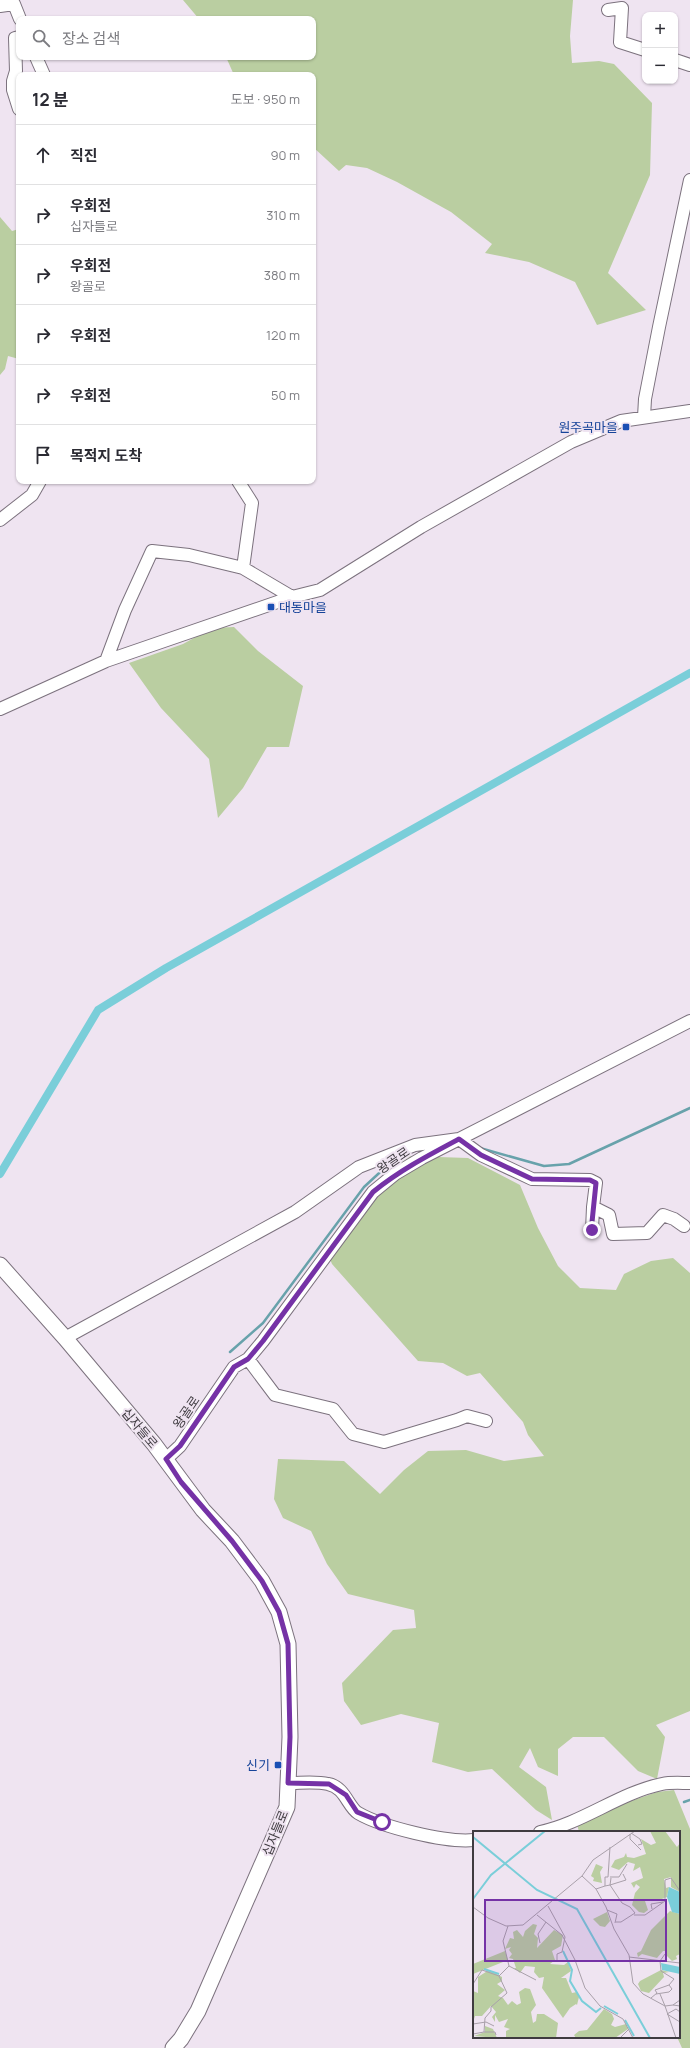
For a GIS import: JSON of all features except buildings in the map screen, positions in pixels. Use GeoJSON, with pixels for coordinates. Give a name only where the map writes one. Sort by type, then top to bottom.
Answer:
{"type":"FeatureCollection","features":[{"type":"Feature","properties":{"kind":"main road","name":"십자들로"},"geometry":{"type":"LineString","coordinates":[[0,1266],[65,1338],[166,1459],[181,1482],[232,1541],[262,1581],[279,1612],[288,1644],[290,1737],[287,1807],[198,2011],[181,2039],[173,2048]]}},
{"type":"Feature","properties":{"kind":"street"},"geometry":{"type":"LineString","coordinates":[[0,6],[14,4],[19,16]]}},
{"type":"Feature","properties":{"kind":"street"},"geometry":{"type":"LineString","coordinates":[[608,10],[622,8],[620,42],[642,49]]}},
{"type":"Feature","properties":{"kind":"street"},"geometry":{"type":"LineString","coordinates":[[16,38],[16,71],[13,81],[13,90],[16,100]]}},
{"type":"Feature","properties":{"kind":"street"},"geometry":{"type":"LineString","coordinates":[[37,60],[43,72]]}},
{"type":"Feature","properties":{"kind":"street"},"geometry":{"type":"LineString","coordinates":[[678,61],[690,66]]}},
{"type":"Feature","properties":{"kind":"street"},"geometry":{"type":"LineString","coordinates":[[644,417],[659,327],[690,180]]}},
{"type":"Feature","properties":{"kind":"street"},"geometry":{"type":"LineString","coordinates":[[0,709],[106,661],[292,597],[320,590],[421,527],[571,442],[621,421],[690,411]]}},
{"type":"Feature","properties":{"kind":"street"},"geometry":{"type":"LineString","coordinates":[[0,520],[32,495],[38,484]]}},
{"type":"Feature","properties":{"kind":"street"},"geometry":{"type":"LineString","coordinates":[[240,484],[252,503],[243,568]]}},
{"type":"Feature","properties":{"kind":"street"},"geometry":{"type":"LineString","coordinates":[[106,661],[125,610],[152,551],[189,555],[243,568],[292,597]]}},
{"type":"Feature","properties":{"kind":"street","name":"왕골로"},"geometry":{"type":"LineString","coordinates":[[166,1459],[180,1446],[234,1367],[248,1359],[373,1192],[396,1174],[459,1139],[673,1028],[690,1021]]}},
{"type":"Feature","properties":{"kind":"street"},"geometry":{"type":"LineString","coordinates":[[65,1338],[295,1212],[359,1167],[415,1145],[459,1139],[481,1155],[532,1179],[590,1180],[596,1183],[592,1230]]}},
{"type":"Feature","properties":{"kind":"street"},"geometry":{"type":"LineString","coordinates":[[593,1207],[609,1215],[613,1234],[647,1234],[663,1215],[674,1219],[684,1226]]}},
{"type":"Feature","properties":{"kind":"street"},"geometry":{"type":"LineString","coordinates":[[248,1359],[275,1395],[333,1409],[353,1434],[384,1442],[467,1416],[486,1422]]}},
{"type":"Feature","properties":{"kind":"street"},"geometry":{"type":"LineString","coordinates":[[288,1783],[329,1784],[346,1795],[357,1812],[405,1831],[463,1841],[473,1840]]}},
{"type":"Feature","properties":{"kind":"street"},"geometry":{"type":"LineString","coordinates":[[545,1831],[554,1829],[576,1820],[633,1793],[664,1783],[690,1783]]}},
{"type":"Feature","properties":{"kind":"green space"},"geometry":{"type":"Polygon","coordinates":[[[183,0],[573,0],[570,36],[572,63],[599,61],[614,64],[652,103],[650,175],[608,273],[646,310],[597,325],[575,282],[529,262],[485,253],[492,244],[451,212],[397,182],[367,168],[346,165],[339,171],[316,150],[316,72],[233,72],[227,60],[316,60],[316,16],[196,16],[183,0]]]}},
{"type":"Feature","properties":{"kind":"green space"},"geometry":{"type":"Polygon","coordinates":[[[0,217],[12,231],[16,230],[16,358],[8,356],[5,369],[0,375],[0,217]]]}},
{"type":"Feature","properties":{"kind":"green space"},"geometry":{"type":"Polygon","coordinates":[[[234,627],[258,651],[303,686],[289,747],[267,747],[243,788],[218,818],[209,759],[161,708],[129,663],[183,644],[212,628],[234,627]]]}},
{"type":"Feature","properties":{"kind":"green space"},"geometry":{"type":"Polygon","coordinates":[[[409,1156],[468,1158],[520,1185],[538,1228],[558,1266],[580,1288],[616,1290],[624,1274],[651,1261],[673,1258],[690,1273],[690,1711],[656,1725],[665,1737],[657,1779],[638,1771],[604,1737],[573,1737],[558,1749],[558,1776],[538,1767],[530,1748],[519,1767],[546,1787],[552,1820],[536,1810],[492,1769],[468,1772],[432,1762],[439,1723],[401,1714],[361,1725],[344,1701],[342,1683],[393,1630],[416,1628],[414,1610],[348,1594],[327,1564],[311,1531],[283,1518],[274,1499],[278,1459],[344,1461],[380,1494],[404,1470],[428,1451],[466,1450],[504,1461],[544,1456],[528,1435],[523,1422],[480,1373],[467,1376],[443,1363],[418,1361],[332,1264],[325,1247],[353,1210],[374,1186],[409,1156]]]}},
{"type":"Feature","properties":{"kind":"green space"},"geometry":{"type":"Polygon","coordinates":[[[674,1790],[690,1829],[690,2048],[682,2048],[677,2038],[680,2038],[680,1831],[579,1831],[576,1820],[657,1792],[674,1790]]]}},
{"type":"Feature","properties":{"kind":"waterway"},"geometry":{"type":"LineString","coordinates":[[0,1174],[98,1010],[166,968],[690,673]]}},
{"type":"Feature","properties":{"kind":"waterway"},"geometry":{"type":"LineString","coordinates":[[480,1148],[544,1166],[569,1164],[690,1108]]}},
{"type":"Feature","properties":{"kind":"waterway"},"geometry":{"type":"LineString","coordinates":[[230,1352],[263,1323],[364,1187],[390,1163]]}},
{"type":"Feature","properties":{"kind":"waterway"},"geometry":{"type":"LineString","coordinates":[[684,1802],[690,1800]]}},
{"type":"Feature","properties":{"kind":"place","name":"원주곡마을"},"geometry":{"type":"Point","coordinates":[626,427]}},
{"type":"Feature","properties":{"kind":"place","name":"대동마을"},"geometry":{"type":"Point","coordinates":[271,607]}},
{"type":"Feature","properties":{"kind":"place","name":"신기"},"geometry":{"type":"Point","coordinates":[278,1765]}},
{"type":"Feature","properties":{"kind":"route"},"geometry":{"type":"LineString","coordinates":[[382,1822],[357,1812],[346,1795],[329,1784],[288,1783],[290,1737],[288,1644],[279,1612],[262,1581],[232,1541],[203,1510],[181,1482],[166,1459],[180,1446],[234,1367],[248,1359],[263,1341],[373,1192],[396,1174],[422,1158],[459,1139],[481,1155],[532,1179],[590,1180],[596,1183],[592,1230]]}}]}
